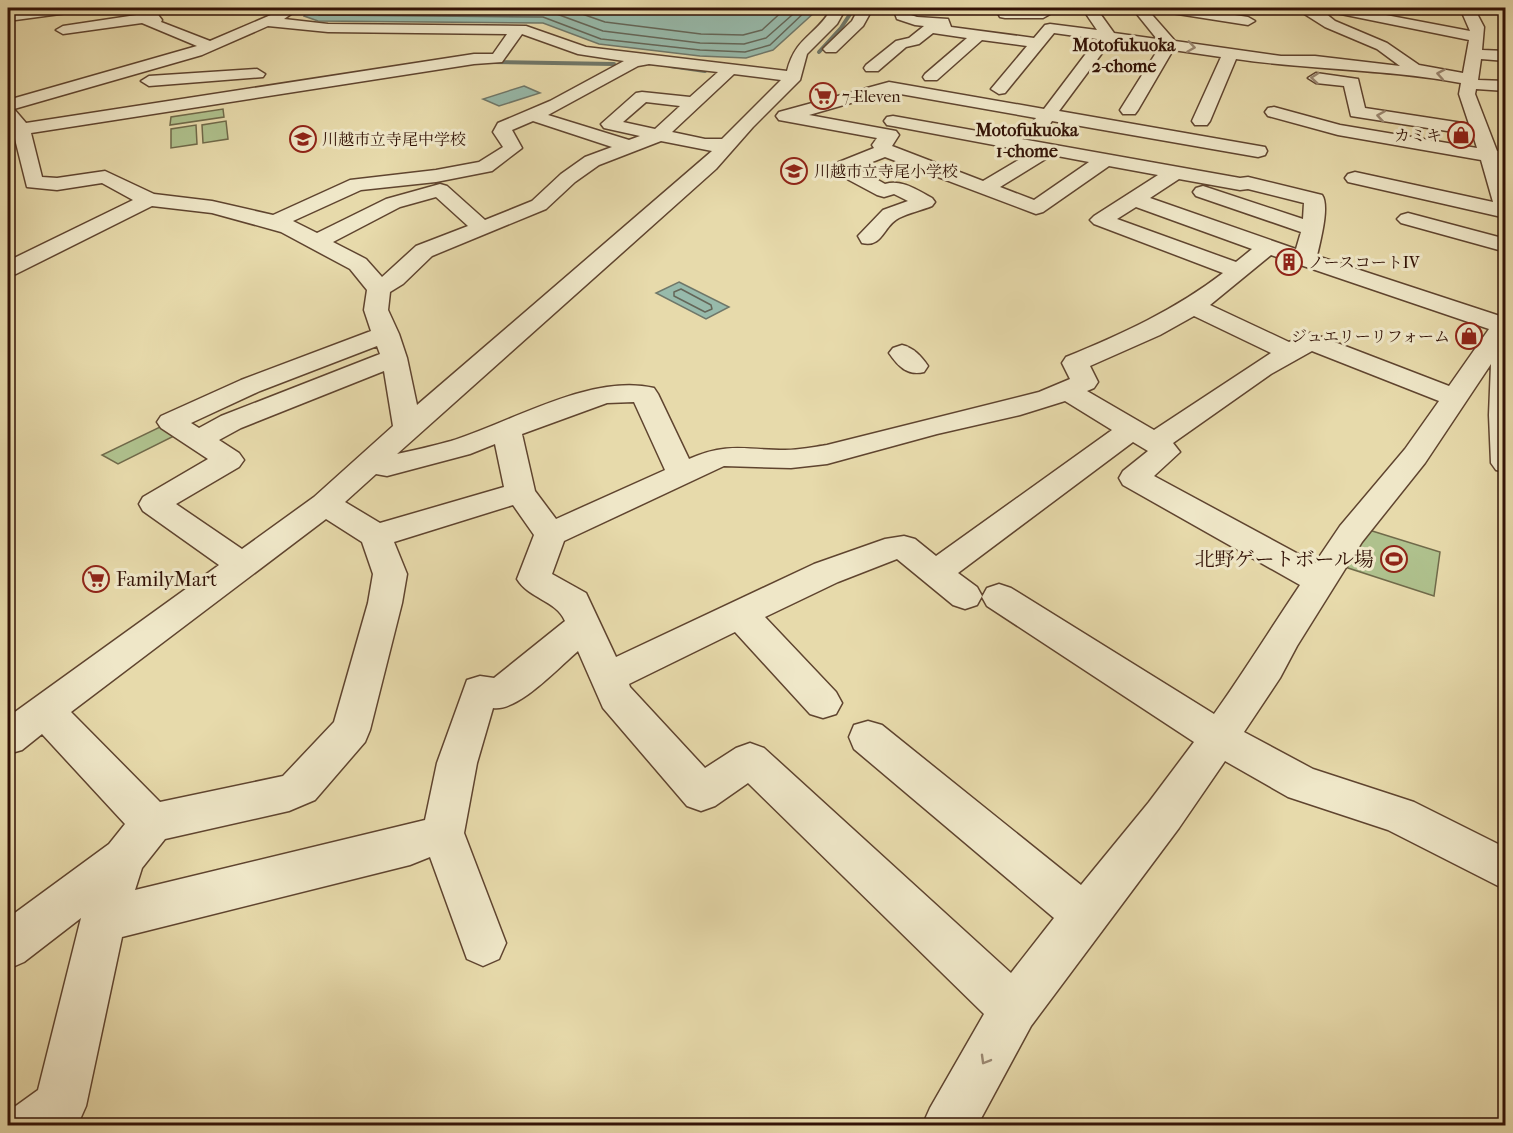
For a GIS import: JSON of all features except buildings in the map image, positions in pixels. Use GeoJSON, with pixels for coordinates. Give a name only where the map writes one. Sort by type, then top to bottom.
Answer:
{"type":"FeatureCollection","features":[{"type":"Feature","properties":{"kind":"street"},"geometry":{"type":"LineString","coordinates":[[8,17],[75,8]]}},
{"type":"Feature","properties":{"kind":"street"},"geometry":{"type":"LineString","coordinates":[[42,23],[106,14],[108,8]]}},
{"type":"Feature","properties":{"kind":"street"},"geometry":{"type":"LineString","coordinates":[[8,105],[212,47],[266,18],[298,8]]}},
{"type":"Feature","properties":{"kind":"street"},"geometry":{"type":"LineString","coordinates":[[806,66],[800,54],[806,45],[832,21],[839,8]]}},
{"type":"Feature","properties":{"kind":"street"},"geometry":{"type":"LineString","coordinates":[[8,738],[325,504],[408,428],[709,165],[806,66],[858,23],[866,8]]}},
{"type":"Feature","properties":{"kind":"street"},"geometry":{"type":"LineString","coordinates":[[900,8],[902,15],[915,21],[948,20]]}},
{"type":"Feature","properties":{"kind":"street"},"geometry":{"type":"LineString","coordinates":[[910,8],[948,20],[980,35],[1036,44]]}},
{"type":"Feature","properties":{"kind":"street"},"geometry":{"type":"LineString","coordinates":[[1002,8],[1005,14],[1044,17],[1108,35],[1231,53],[1352,82],[1357,112],[1484,122]]}},
{"type":"Feature","properties":{"kind":"street"},"geometry":{"type":"LineString","coordinates":[[1089,8],[1108,35]]}},
{"type":"Feature","properties":{"kind":"street"},"geometry":{"type":"LineString","coordinates":[[1139,8],[1169,44]]}},
{"type":"Feature","properties":{"kind":"street"},"geometry":{"type":"LineString","coordinates":[[1166,8],[1253,25],[1233,8]]}},
{"type":"Feature","properties":{"kind":"street"},"geometry":{"type":"LineString","coordinates":[[1302,8],[1320,16],[1330,24],[1382,46],[1414,69]]}},
{"type":"Feature","properties":{"kind":"street"},"geometry":{"type":"LineString","coordinates":[[1331,8],[1397,21],[1481,31]]}},
{"type":"Feature","properties":{"kind":"street"},"geometry":{"type":"LineString","coordinates":[[1463,8],[1481,31]]}},
{"type":"Feature","properties":{"kind":"street"},"geometry":{"type":"LineString","coordinates":[[63,30],[148,12],[155,20],[149,22],[212,47]]}},
{"type":"Feature","properties":{"kind":"street"},"geometry":{"type":"LineString","coordinates":[[1019,92],[993,88],[1036,44],[1044,17]]}},
{"type":"Feature","properties":{"kind":"street"},"geometry":{"type":"LineString","coordinates":[[266,18],[312,27],[391,29],[513,37]]}},
{"type":"Feature","properties":{"kind":"street"},"geometry":{"type":"LineString","coordinates":[[948,20],[930,28],[914,41],[901,44],[872,68],[900,76],[931,77],[954,81]]}},
{"type":"Feature","properties":{"kind":"street"},"geometry":{"type":"LineString","coordinates":[[1369,40],[1397,21]]}},
{"type":"Feature","properties":{"kind":"street"},"geometry":{"type":"LineString","coordinates":[[286,38],[312,27]]}},
{"type":"Feature","properties":{"kind":"street"},"geometry":{"type":"LineString","coordinates":[[391,29],[376,44],[513,37],[526,30],[583,51],[731,69],[806,66]]}},
{"type":"Feature","properties":{"kind":"street"},"geometry":{"type":"LineString","coordinates":[[1481,31],[1468,81],[1467,94],[1484,122],[1498,157],[1504,204]]}},
{"type":"Feature","properties":{"kind":"street"},"geometry":{"type":"LineString","coordinates":[[931,77],[980,35]]}},
{"type":"Feature","properties":{"kind":"street"},"geometry":{"type":"LineString","coordinates":[[1026,146],[1108,35]]}},
{"type":"Feature","properties":{"kind":"street"},"geometry":{"type":"LineString","coordinates":[[15,130],[474,59],[497,59],[513,37]]}},
{"type":"Feature","properties":{"kind":"street"},"geometry":{"type":"LineString","coordinates":[[1268,42],[1278,51],[1276,65]]}},
{"type":"Feature","properties":{"kind":"street"},"geometry":{"type":"LineString","coordinates":[[1150,113],[1123,109],[1169,44]]}},
{"type":"Feature","properties":{"kind":"street"},"geometry":{"type":"LineString","coordinates":[[1201,121],[1231,53]]}},
{"type":"Feature","properties":{"kind":"street"},"geometry":{"type":"LineString","coordinates":[[1475,54],[1506,56]]}},
{"type":"Feature","properties":{"kind":"street"},"geometry":{"type":"LineString","coordinates":[[641,58],[648,80]]}},
{"type":"Feature","properties":{"kind":"street"},"geometry":{"type":"LineString","coordinates":[[275,222],[357,184],[436,176],[485,167],[513,148],[502,132],[504,127],[556,105],[641,58]]}},
{"type":"Feature","properties":{"kind":"street"},"geometry":{"type":"LineString","coordinates":[[1276,65],[1315,61],[1399,71],[1414,69],[1468,81],[1506,86]]}},
{"type":"Feature","properties":{"kind":"street"},"geometry":{"type":"LineString","coordinates":[[610,124],[642,97],[692,94],[710,88],[731,69]]}},
{"type":"Feature","properties":{"kind":"street"},"geometry":{"type":"LineString","coordinates":[[121,74],[135,83],[172,78],[272,72]]}},
{"type":"Feature","properties":{"kind":"street"},"geometry":{"type":"LineString","coordinates":[[900,76],[917,99],[1043,121],[1254,163],[1315,199],[1312,229],[1305,259]]}},
{"type":"Feature","properties":{"kind":"street"},"geometry":{"type":"LineString","coordinates":[[575,114],[705,145],[731,141],[785,116],[900,76]]}},
{"type":"Feature","properties":{"kind":"street"},"geometry":{"type":"LineString","coordinates":[[379,289],[395,279],[424,250],[483,230],[539,205],[568,178],[592,161],[659,135],[692,94]]}},
{"type":"Feature","properties":{"kind":"street"},"geometry":{"type":"LineString","coordinates":[[1040,95],[1083,102]]}},
{"type":"Feature","properties":{"kind":"street"},"geometry":{"type":"LineString","coordinates":[[917,99],[893,121],[1105,160],[1171,176],[1312,229]]}},
{"type":"Feature","properties":{"kind":"street"},"geometry":{"type":"LineString","coordinates":[[8,112],[14,116],[17,157],[25,184],[57,184],[105,177],[149,200],[212,207],[275,222],[358,264],[379,289],[376,310],[391,346],[408,428]]}},
{"type":"Feature","properties":{"kind":"street"},"geometry":{"type":"LineString","coordinates":[[531,115],[629,146]]}},
{"type":"Feature","properties":{"kind":"street"},"geometry":{"type":"LineString","coordinates":[[785,116],[890,135],[881,145],[893,153],[1036,207],[1105,160]]}},
{"type":"Feature","properties":{"kind":"street"},"geometry":{"type":"LineString","coordinates":[[1240,271],[1101,220],[1171,176],[1240,184],[1254,163],[1271,117],[1498,157]]}},
{"type":"Feature","properties":{"kind":"street"},"geometry":{"type":"LineString","coordinates":[[1180,118],[1222,125]]}},
{"type":"Feature","properties":{"kind":"street"},"geometry":{"type":"LineString","coordinates":[[870,238],[886,217],[925,202],[895,188],[884,191],[841,168],[893,153],[939,130]]}},
{"type":"Feature","properties":{"kind":"street"},"geometry":{"type":"LineString","coordinates":[[942,171],[989,139]]}},
{"type":"Feature","properties":{"kind":"street"},"geometry":{"type":"LineString","coordinates":[[986,188],[1048,150]]}},
{"type":"Feature","properties":{"kind":"street"},"geometry":{"type":"LineString","coordinates":[[1355,178],[1504,204]]}},
{"type":"Feature","properties":{"kind":"street"},"geometry":{"type":"LineString","coordinates":[[1475,182],[1504,204]]}},
{"type":"Feature","properties":{"kind":"street"},"geometry":{"type":"LineString","coordinates":[[318,242],[393,203],[440,190],[483,230]]}},
{"type":"Feature","properties":{"kind":"street"},"geometry":{"type":"LineString","coordinates":[[1134,199],[1267,247],[1505,324]]}},
{"type":"Feature","properties":{"kind":"street"},"geometry":{"type":"LineString","coordinates":[[8,269],[149,200]]}},
{"type":"Feature","properties":{"kind":"street"},"geometry":{"type":"LineString","coordinates":[[1408,219],[1506,246]]}},
{"type":"Feature","properties":{"kind":"street"},"geometry":{"type":"LineString","coordinates":[[1014,1009],[750,760],[701,793],[616,697],[574,602],[534,579],[550,534],[718,457],[732,455],[790,459],[841,451],[1013,408],[1068,391],[1085,382],[1075,363],[1138,335],[1193,306],[1240,271],[1267,247]]}},
{"type":"Feature","properties":{"kind":"street"},"geometry":{"type":"LineString","coordinates":[[1193,306],[1290,352]]}},
{"type":"Feature","properties":{"kind":"street"},"geometry":{"type":"LineString","coordinates":[[948,1125],[1014,1009],[1048,962],[1164,815],[1220,738],[1351,534],[1414,456],[1454,397],[1478,368],[1505,324]]}},
{"type":"Feature","properties":{"kind":"street"},"geometry":{"type":"LineString","coordinates":[[1505,324],[1506,463]]}},
{"type":"Feature","properties":{"kind":"street"},"geometry":{"type":"LineString","coordinates":[[936,573],[1143,436],[1310,341],[1454,397]]}},
{"type":"Feature","properties":{"kind":"street"},"geometry":{"type":"LineString","coordinates":[[242,565],[154,504],[229,460],[171,422],[204,405],[275,375],[391,346]]}},
{"type":"Feature","properties":{"kind":"street"},"geometry":{"type":"LineString","coordinates":[[1068,391],[1143,436],[1165,452],[1134,478],[1321,581]]}},
{"type":"Feature","properties":{"kind":"street"},"geometry":{"type":"LineString","coordinates":[[371,464],[387,466],[460,448],[552,412],[604,395],[644,394],[681,473]]}},
{"type":"Feature","properties":{"kind":"street"},"geometry":{"type":"LineString","coordinates":[[507,431],[520,493],[550,534]]}},
{"type":"Feature","properties":{"kind":"street"},"geometry":{"type":"LineString","coordinates":[[376,537],[453,511],[520,493]]}},
{"type":"Feature","properties":{"kind":"street"},"geometry":{"type":"LineString","coordinates":[[8,945],[124,858],[152,823],[290,793],[301,787],[351,729],[385,603],[390,574],[376,537],[325,504]]}},
{"type":"Feature","properties":{"kind":"street"},"geometry":{"type":"LineString","coordinates":[[607,678],[826,573],[896,547],[904,547],[936,573],[982,596],[1220,738],[1302,784],[1399,815],[1506,870]]}},
{"type":"Feature","properties":{"kind":"street"},"geometry":{"type":"LineString","coordinates":[[740,614],[823,703]]}},
{"type":"Feature","properties":{"kind":"street"},"geometry":{"type":"LineString","coordinates":[[483,943],[443,833],[457,763],[480,691],[501,694],[584,625]]}},
{"type":"Feature","properties":{"kind":"street"},"geometry":{"type":"LineString","coordinates":[[45,711],[152,823]]}},
{"type":"Feature","properties":{"kind":"street"},"geometry":{"type":"LineString","coordinates":[[868,737],[1085,916]]}},
{"type":"Feature","properties":{"kind":"street"},"geometry":{"type":"LineString","coordinates":[[103,920],[410,844],[443,833]]}},
{"type":"Feature","properties":{"kind":"street"},"geometry":{"type":"LineString","coordinates":[[31,1125],[60,1107],[103,920],[124,858]]}},
{"type":"Feature","properties":{"kind":"green space"},"geometry":{"type":"Polygon","coordinates":[[[223,109],[224,117],[170,125],[171,117],[223,109]]]}},
{"type":"Feature","properties":{"kind":"green space"},"geometry":{"type":"Polygon","coordinates":[[[226,121],[228,139],[203,143],[202,125],[226,121]]]}},
{"type":"Feature","properties":{"kind":"green space"},"geometry":{"type":"Polygon","coordinates":[[[196,125],[197,144],[171,148],[171,129],[196,125]]]}},
{"type":"Feature","properties":{"kind":"green space"},"geometry":{"type":"Polygon","coordinates":[[[162,426],[178,434],[118,464],[102,455],[162,426]]]}},
{"type":"Feature","properties":{"kind":"green space","name":"北野ゲートボール場"},"geometry":{"type":"Polygon","coordinates":[[[1369,530],[1440,552],[1434,596],[1345,567],[1369,530]]]}},
{"type":"Feature","properties":{"kind":"water"},"geometry":{"type":"Polygon","coordinates":[[[317,8],[815,8],[815,12],[773,50],[746,58],[700,56],[599,44],[543,23],[318,21],[304,16],[317,8]]]}},
{"type":"Feature","properties":{"kind":"water"},"geometry":{"type":"Polygon","coordinates":[[[524,86],[540,93],[499,106],[483,99],[524,86]]]}},
{"type":"Feature","properties":{"kind":"water"},"geometry":{"type":"Polygon","coordinates":[[[679,282],[729,307],[706,319],[656,293],[679,282]]]}},
{"type":"Feature","properties":{"kind":"waterway"},"geometry":{"type":"LineString","coordinates":[[819,52],[841,28],[854,8]]}},
{"type":"Feature","properties":{"kind":"waterway"},"geometry":{"type":"LineString","coordinates":[[492,62],[614,64]]}},
{"type":"Feature","properties":{"kind":"waterway"},"geometry":{"type":"LineString","coordinates":[[670,66],[705,71]]}},
{"type":"Feature","properties":{"kind":"place","name":"7-Eleven"},"geometry":{"type":"Point","coordinates":[823,96]}},
{"type":"Feature","properties":{"kind":"place","name":"カミキ"},"geometry":{"type":"Point","coordinates":[1461,135]}},
{"type":"Feature","properties":{"kind":"place","name":"川越市立寺尾中学校"},"geometry":{"type":"Point","coordinates":[303,139]}},
{"type":"Feature","properties":{"kind":"place","name":"川越市立寺尾小学校"},"geometry":{"type":"Point","coordinates":[794,171]}},
{"type":"Feature","properties":{"kind":"place","name":"ノースコートIV"},"geometry":{"type":"Point","coordinates":[1289,262]}},
{"type":"Feature","properties":{"kind":"place","name":"ジュエリーリフォーム"},"geometry":{"type":"Point","coordinates":[1469,336]}},
{"type":"Feature","properties":{"kind":"place","name":"北野ゲートボール場"},"geometry":{"type":"Point","coordinates":[1394,559]}},
{"type":"Feature","properties":{"kind":"place","name":"FamilyMart"},"geometry":{"type":"Point","coordinates":[96,579]}},
{"type":"Feature","properties":{"kind":"district","name":"Motofukuoka 2-chome"},"geometry":{"type":"Point","coordinates":[1124,55]}},
{"type":"Feature","properties":{"kind":"district","name":"Motofukuoka 1-chome"},"geometry":{"type":"Point","coordinates":[1027,140]}}]}
